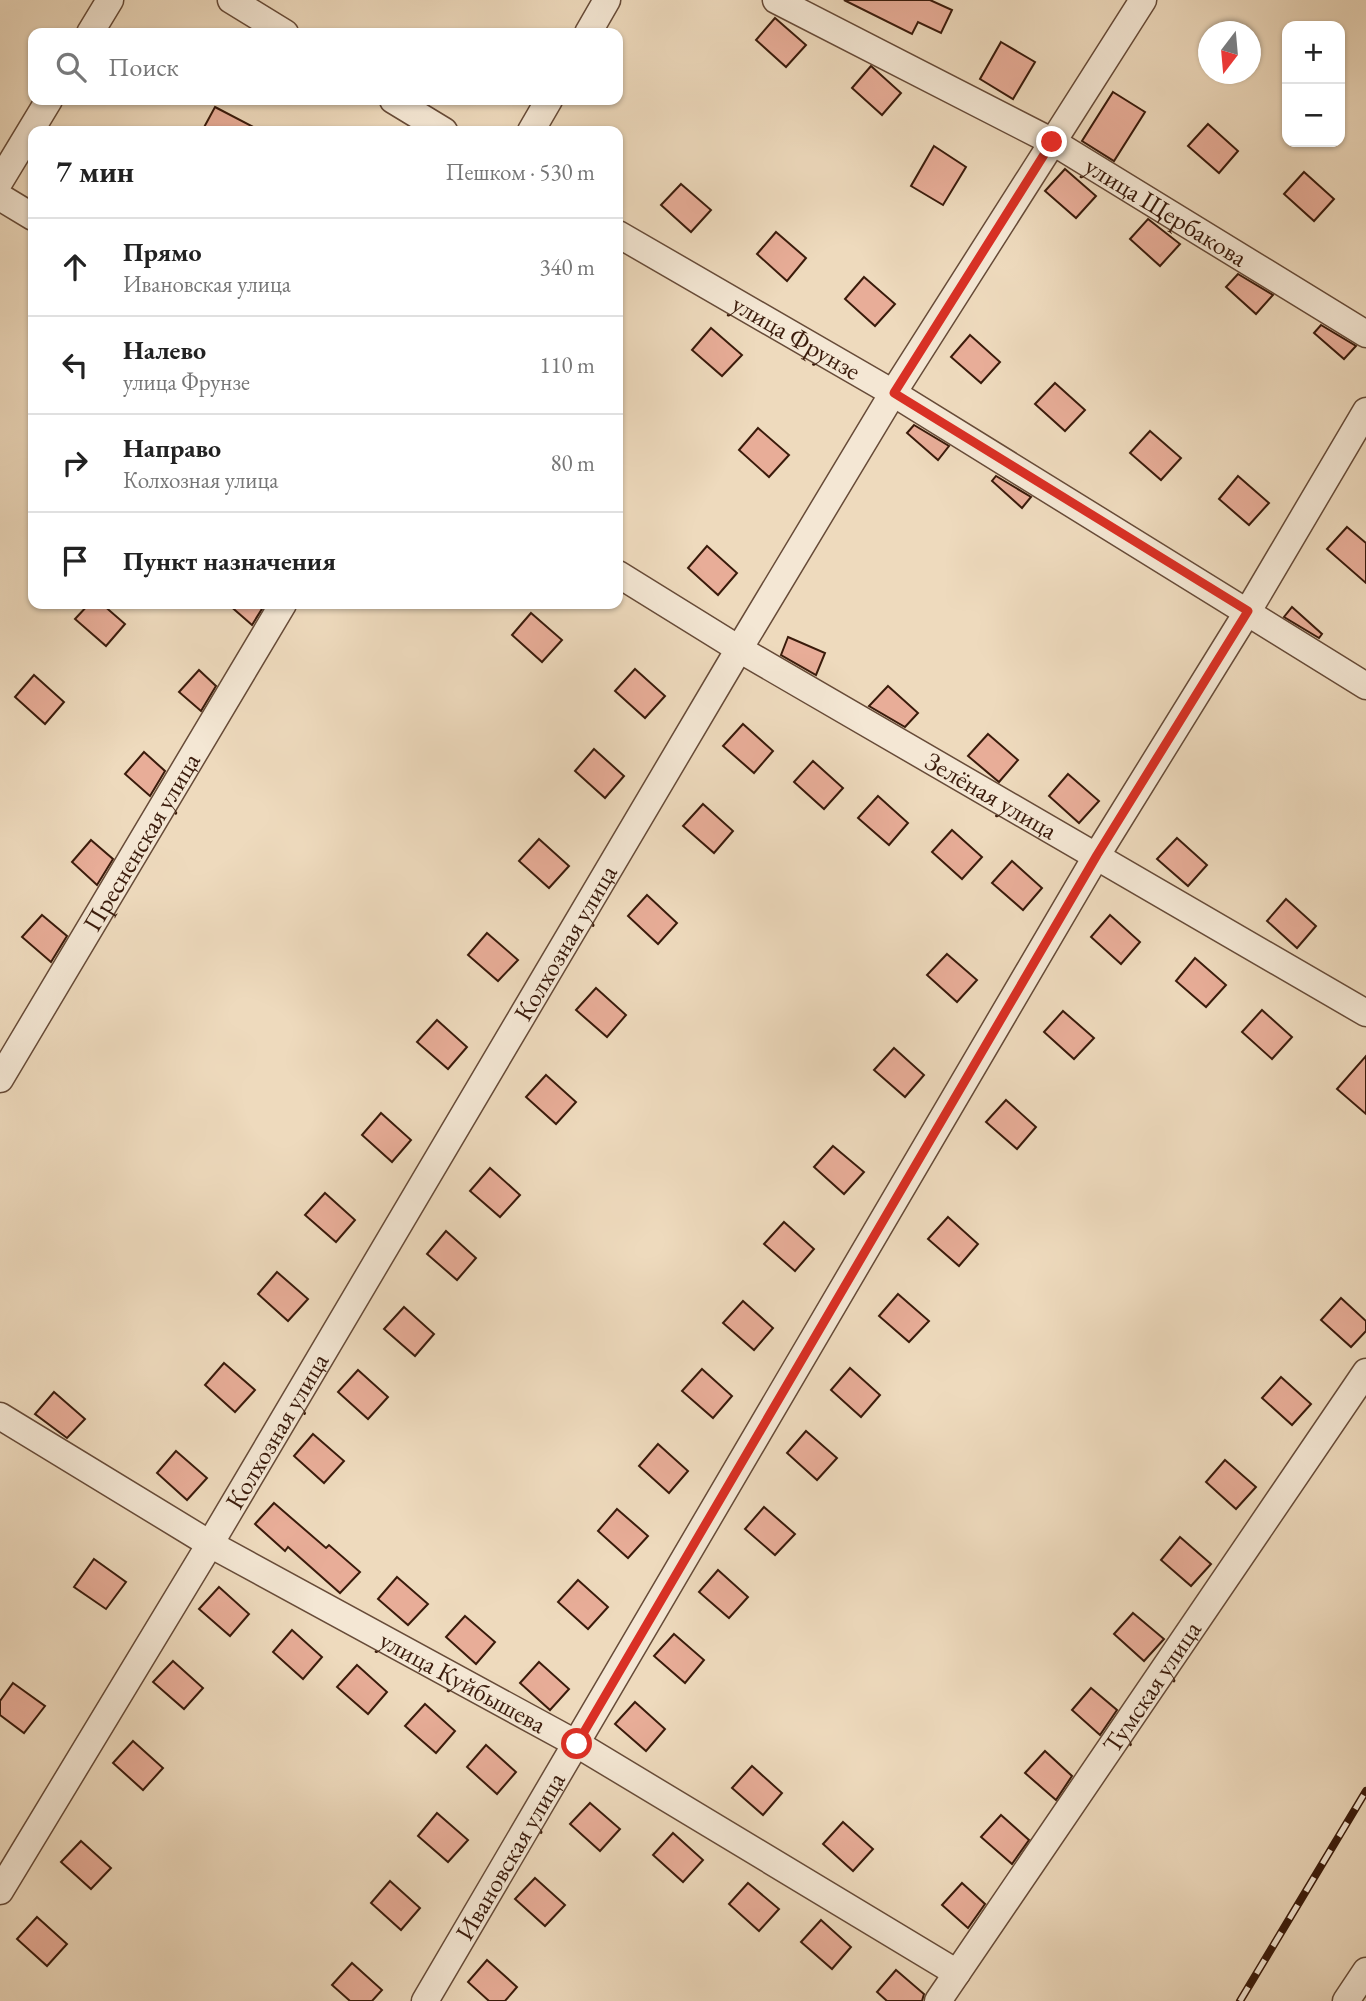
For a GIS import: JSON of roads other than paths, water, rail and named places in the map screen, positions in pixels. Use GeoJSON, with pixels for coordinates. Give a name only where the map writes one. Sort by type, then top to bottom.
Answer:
{"type":"FeatureCollection","features":[{"type":"Feature","properties":{"kind":"street"},"geometry":{"type":"LineString","coordinates":[[93,28],[110,0]]}},
{"type":"Feature","properties":{"kind":"street"},"geometry":{"type":"LineString","coordinates":[[231,0],[277,28]]}},
{"type":"Feature","properties":{"kind":"street"},"geometry":{"type":"LineString","coordinates":[[591,28],[607,0]]}},
{"type":"Feature","properties":{"kind":"street","name":"улица Щербакова"},"geometry":{"type":"LineString","coordinates":[[776,0],[1052,142],[1366,334]]}},
{"type":"Feature","properties":{"kind":"street","name":"Колхозная улица"},"geometry":{"type":"LineString","coordinates":[[0,1891],[210,1544],[739,649],[894,393],[1143,0]]}},
{"type":"Feature","properties":{"kind":"street"},"geometry":{"type":"LineString","coordinates":[[33,126],[46,105]]}},
{"type":"Feature","properties":{"kind":"street"},"geometry":{"type":"LineString","coordinates":[[401,105],[436,126]]}},
{"type":"Feature","properties":{"kind":"street"},"geometry":{"type":"LineString","coordinates":[[534,126],[547,105]]}},
{"type":"Feature","properties":{"kind":"street"},"geometry":{"type":"LineString","coordinates":[[0,181],[28,135]]}},
{"type":"Feature","properties":{"kind":"street"},"geometry":{"type":"LineString","coordinates":[[0,197],[28,214]]}},
{"type":"Feature","properties":{"kind":"street","name":"улица Фрунзе"},"geometry":{"type":"LineString","coordinates":[[623,237],[894,393],[1366,686]]}},
{"type":"Feature","properties":{"kind":"street","name":"Ивановская улица"},"geometry":{"type":"LineString","coordinates":[[425,2001],[1097,855],[1248,611],[1366,411]]}},
{"type":"Feature","properties":{"kind":"street","name":"Зелёная улица"},"geometry":{"type":"LineString","coordinates":[[623,577],[739,649],[1366,1013]]}},
{"type":"Feature","properties":{"kind":"street","name":"Пресненская улица"},"geometry":{"type":"LineString","coordinates":[[0,1079],[281,609]]}},
{"type":"Feature","properties":{"kind":"street","name":"Тумская улица"},"geometry":{"type":"LineString","coordinates":[[938,2001],[1366,1372]]}},
{"type":"Feature","properties":{"kind":"street","name":"улица Куйбышева"},"geometry":{"type":"LineString","coordinates":[[0,1416],[210,1544],[577,1744],[957,1973]]}},
{"type":"Feature","properties":{"kind":"street"},"geometry":{"type":"LineString","coordinates":[[1346,2001],[1366,1971]]}},
{"type":"Feature","properties":{"kind":"railway"},"geometry":{"type":"LineString","coordinates":[[1240,2001],[1366,1791]]}}]}
